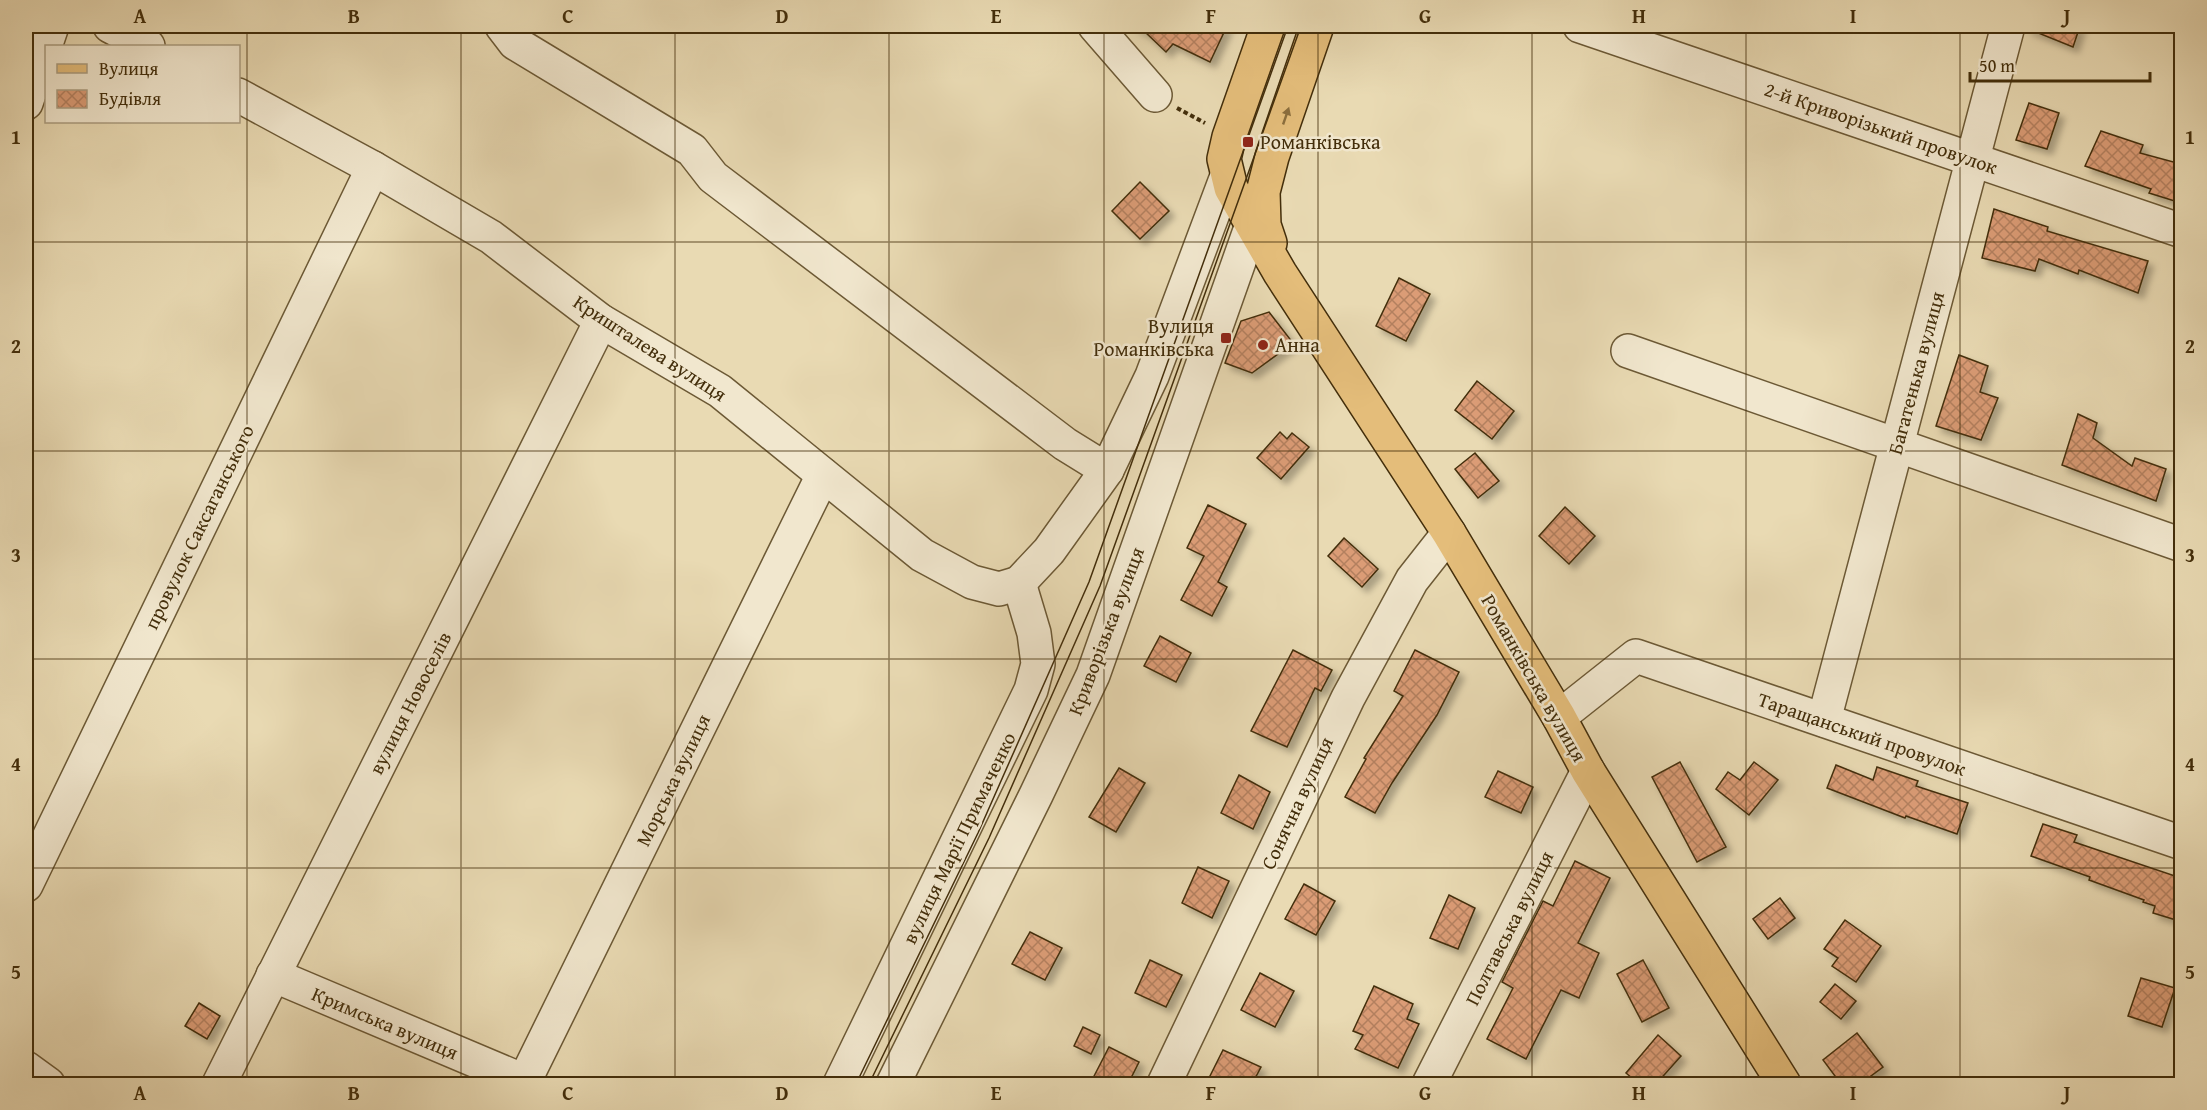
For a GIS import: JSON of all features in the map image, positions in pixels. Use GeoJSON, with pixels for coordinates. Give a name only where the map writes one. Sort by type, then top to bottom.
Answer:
{"type":"FeatureCollection","features":[{"type":"Feature","properties":{"kind":"main road"},"geometry":{"type":"LineString","coordinates":[[1268,26],[1229,137],[1224,159],[1227,176],[1238,203],[1280,273]]}},
{"type":"Feature","properties":{"kind":"main road","name":"Криворізька вулиця"},"geometry":{"type":"LineString","coordinates":[[1280,273],[1264,225],[1263,192],[1272,157],[1317,26]]}},
{"type":"Feature","properties":{"kind":"main road","name":"Романківська вулиця"},"geometry":{"type":"LineString","coordinates":[[1280,273],[1449,533],[1559,717],[1588,771],[1784,1084]]}},
{"type":"Feature","properties":{"kind":"street"},"geometry":{"type":"LineString","coordinates":[[46,45],[52,26]]}},
{"type":"Feature","properties":{"kind":"street"},"geometry":{"type":"LineString","coordinates":[[110,26],[146,45]]}},
{"type":"Feature","properties":{"kind":"street"},"geometry":{"type":"LineString","coordinates":[[502,26],[515,42],[692,150],[712,177],[1065,444],[1107,470]]}},
{"type":"Feature","properties":{"kind":"street"},"geometry":{"type":"LineString","coordinates":[[1095,26],[1155,95]]}},
{"type":"Feature","properties":{"kind":"street","name":"2-й Криворізький провулок"},"geometry":{"type":"LineString","coordinates":[[1580,26],[1973,158],[2181,231]]}},
{"type":"Feature","properties":{"kind":"street","name":"Багатенька вулиця"},"geometry":{"type":"LineString","coordinates":[[1824,720],[2008,26]]}},
{"type":"Feature","properties":{"kind":"street"},"geometry":{"type":"LineString","coordinates":[[26,104],[45,47]]}},
{"type":"Feature","properties":{"kind":"street","name":"Кришталева вулиця"},"geometry":{"type":"LineString","coordinates":[[240,96],[373,168],[491,237],[601,321],[720,391],[922,555],[972,582],[999,589],[1019,583]]}},
{"type":"Feature","properties":{"kind":"street","name":"провулок Саксаганського"},"geometry":{"type":"LineString","coordinates":[[26,885],[373,168]]}},
{"type":"Feature","properties":{"kind":"street"},"geometry":{"type":"LineString","coordinates":[[1019,583],[1048,551],[1107,470],[1152,376],[1227,176]]}},
{"type":"Feature","properties":{"kind":"street","name":"Криворізька вулиця"},"geometry":{"type":"LineString","coordinates":[[893,1084],[1093,675],[1263,192]]}},
{"type":"Feature","properties":{"kind":"street","name":"вулиця Новоселів"},"geometry":{"type":"LineString","coordinates":[[219,1084],[601,321]]}},
{"type":"Feature","properties":{"kind":"street"},"geometry":{"type":"LineString","coordinates":[[1628,351],[2181,545]]}},
{"type":"Feature","properties":{"kind":"street","name":"Морська вулиця"},"geometry":{"type":"LineString","coordinates":[[526,1084],[823,475]]}},
{"type":"Feature","properties":{"kind":"street","name":"Сонячна вулиця"},"geometry":{"type":"LineString","coordinates":[[1164,1084],[1348,698],[1412,580],[1449,533]]}},
{"type":"Feature","properties":{"kind":"street","name":"вулиця Марії Примаченко"},"geometry":{"type":"LineString","coordinates":[[840,1084],[1031,690],[1038,664],[1034,633],[1019,583]]}},
{"type":"Feature","properties":{"kind":"street","name":"Таращанський провулок"},"geometry":{"type":"LineString","coordinates":[[1559,717],[1636,656],[2181,843]]}},
{"type":"Feature","properties":{"kind":"street","name":"Полтавська вулиця"},"geometry":{"type":"LineString","coordinates":[[1429,1084],[1588,771]]}},
{"type":"Feature","properties":{"kind":"street","name":"Кримська вулиця"},"geometry":{"type":"LineString","coordinates":[[273,975],[526,1084]]}},
{"type":"Feature","properties":{"kind":"street"},"geometry":{"type":"LineString","coordinates":[[26,1068],[48,1084]]}},
{"type":"Feature","properties":{"kind":"path"},"geometry":{"type":"LineString","coordinates":[[1155,95],[1229,137]]}},
{"type":"Feature","properties":{"kind":"building"},"geometry":{"type":"Polygon","coordinates":[[[1132,26],[1227,26],[1210,62],[1173,44],[1166,52],[1145,32],[1132,26]]]}},
{"type":"Feature","properties":{"kind":"building"},"geometry":{"type":"Polygon","coordinates":[[[2026,26],[2080,26],[2073,47],[2026,28],[2026,26]]]}},
{"type":"Feature","properties":{"kind":"building"},"geometry":{"type":"Polygon","coordinates":[[[2029,103],[2059,113],[2047,149],[2016,140],[2029,103]]]}},
{"type":"Feature","properties":{"kind":"building"},"geometry":{"type":"Polygon","coordinates":[[[2101,131],[2143,145],[2140,153],[2181,164],[2181,203],[2149,193],[2151,189],[2085,166],[2101,131]]]}},
{"type":"Feature","properties":{"kind":"building"},"geometry":{"type":"Polygon","coordinates":[[[1140,182],[1169,211],[1140,239],[1112,211],[1140,182]]]}},
{"type":"Feature","properties":{"kind":"building"},"geometry":{"type":"Polygon","coordinates":[[[1994,209],[2048,227],[2047,231],[2148,261],[2138,293],[2079,270],[2078,274],[2039,259],[2035,271],[1982,258],[1994,209]]]}},
{"type":"Feature","properties":{"kind":"building"},"geometry":{"type":"Polygon","coordinates":[[[1399,278],[1430,294],[1406,341],[1376,326],[1399,278]]]}},
{"type":"Feature","properties":{"kind":"building"},"geometry":{"type":"Polygon","coordinates":[[[1269,312],[1293,343],[1252,373],[1225,363],[1241,321],[1269,312]]]}},
{"type":"Feature","properties":{"kind":"building"},"geometry":{"type":"Polygon","coordinates":[[[1959,355],[1988,366],[1980,392],[1998,398],[1981,440],[1936,426],[1959,355]]]}},
{"type":"Feature","properties":{"kind":"building"},"geometry":{"type":"Polygon","coordinates":[[[1477,381],[1514,411],[1492,439],[1455,410],[1477,381]]]}},
{"type":"Feature","properties":{"kind":"building"},"geometry":{"type":"Polygon","coordinates":[[[2078,414],[2097,423],[2093,438],[2132,466],[2135,458],[2166,469],[2156,501],[2062,465],[2078,414]]]}},
{"type":"Feature","properties":{"kind":"building"},"geometry":{"type":"Polygon","coordinates":[[[1280,432],[1287,439],[1292,433],[1309,447],[1281,479],[1257,458],[1280,432]]]}},
{"type":"Feature","properties":{"kind":"building"},"geometry":{"type":"Polygon","coordinates":[[[1475,453],[1499,481],[1478,498],[1455,469],[1475,453]]]}},
{"type":"Feature","properties":{"kind":"building"},"geometry":{"type":"Polygon","coordinates":[[[1208,505],[1246,524],[1218,582],[1227,587],[1212,616],[1181,600],[1204,556],[1187,548],[1208,505]]]}},
{"type":"Feature","properties":{"kind":"building"},"geometry":{"type":"Polygon","coordinates":[[[1565,507],[1595,536],[1569,564],[1539,536],[1565,507]]]}},
{"type":"Feature","properties":{"kind":"building"},"geometry":{"type":"Polygon","coordinates":[[[1344,538],[1378,569],[1362,587],[1328,556],[1344,538]]]}},
{"type":"Feature","properties":{"kind":"building"},"geometry":{"type":"Polygon","coordinates":[[[1160,636],[1191,653],[1176,682],[1144,666],[1160,636]]]}},
{"type":"Feature","properties":{"kind":"building"},"geometry":{"type":"Polygon","coordinates":[[[1293,650],[1332,670],[1321,691],[1315,688],[1287,747],[1251,731],[1293,650]]]}},
{"type":"Feature","properties":{"kind":"building"},"geometry":{"type":"Polygon","coordinates":[[[1415,650],[1459,672],[1437,715],[1375,813],[1345,797],[1366,759],[1364,758],[1403,696],[1394,691],[1415,650]]]}},
{"type":"Feature","properties":{"kind":"building"},"geometry":{"type":"Polygon","coordinates":[[[1680,762],[1726,847],[1697,862],[1652,777],[1680,762]]]}},
{"type":"Feature","properties":{"kind":"building"},"geometry":{"type":"Polygon","coordinates":[[[1754,762],[1778,780],[1749,815],[1716,789],[1728,772],[1740,780],[1754,762]]]}},
{"type":"Feature","properties":{"kind":"building"},"geometry":{"type":"Polygon","coordinates":[[[1836,765],[1873,780],[1877,767],[1918,781],[1916,786],[1968,803],[1957,834],[1906,816],[1905,818],[1827,788],[1836,765]]]}},
{"type":"Feature","properties":{"kind":"building"},"geometry":{"type":"Polygon","coordinates":[[[1119,768],[1145,783],[1116,832],[1089,817],[1119,768]]]}},
{"type":"Feature","properties":{"kind":"building"},"geometry":{"type":"Polygon","coordinates":[[[1498,771],[1533,787],[1521,813],[1485,797],[1498,771]]]}},
{"type":"Feature","properties":{"kind":"building"},"geometry":{"type":"Polygon","coordinates":[[[1239,775],[1270,792],[1253,829],[1221,813],[1239,775]]]}},
{"type":"Feature","properties":{"kind":"building"},"geometry":{"type":"Polygon","coordinates":[[[2043,824],[2077,835],[2074,842],[2181,878],[2181,905],[2176,920],[2153,913],[2155,906],[2143,902],[2144,900],[2089,880],[2090,877],[2031,856],[2043,824]]]}},
{"type":"Feature","properties":{"kind":"building"},"geometry":{"type":"Polygon","coordinates":[[[1575,861],[1610,878],[1578,943],[1599,953],[1579,998],[1561,990],[1526,1059],[1487,1039],[1513,988],[1502,982],[1543,901],[1553,906],[1575,861]]]}},
{"type":"Feature","properties":{"kind":"building"},"geometry":{"type":"Polygon","coordinates":[[[1198,867],[1229,881],[1212,918],[1182,903],[1198,867]]]}},
{"type":"Feature","properties":{"kind":"building"},"geometry":{"type":"Polygon","coordinates":[[[1304,884],[1335,901],[1316,935],[1285,919],[1304,884]]]}},
{"type":"Feature","properties":{"kind":"building"},"geometry":{"type":"Polygon","coordinates":[[[1449,895],[1475,908],[1458,949],[1430,938],[1449,895]]]}},
{"type":"Feature","properties":{"kind":"building"},"geometry":{"type":"Polygon","coordinates":[[[1780,898],[1795,918],[1768,939],[1753,919],[1780,898]]]}},
{"type":"Feature","properties":{"kind":"building"},"geometry":{"type":"Polygon","coordinates":[[[1845,920],[1881,946],[1856,982],[1832,966],[1838,958],[1824,949],[1845,920]]]}},
{"type":"Feature","properties":{"kind":"building"},"geometry":{"type":"Polygon","coordinates":[[[1030,932],[1062,948],[1045,980],[1012,964],[1030,932]]]}},
{"type":"Feature","properties":{"kind":"building"},"geometry":{"type":"Polygon","coordinates":[[[1150,960],[1182,975],[1166,1007],[1135,993],[1150,960]]]}},
{"type":"Feature","properties":{"kind":"building"},"geometry":{"type":"Polygon","coordinates":[[[1643,960],[1669,1008],[1642,1022],[1617,974],[1643,960]]]}},
{"type":"Feature","properties":{"kind":"building"},"geometry":{"type":"Polygon","coordinates":[[[1260,973],[1294,991],[1275,1027],[1241,1010],[1260,973]]]}},
{"type":"Feature","properties":{"kind":"building"},"geometry":{"type":"Polygon","coordinates":[[[2141,978],[2175,988],[2162,1027],[2128,1016],[2141,978]]]}},
{"type":"Feature","properties":{"kind":"building"},"geometry":{"type":"Polygon","coordinates":[[[1835,984],[1856,1001],[1841,1019],[1820,1002],[1835,984]]]}},
{"type":"Feature","properties":{"kind":"building"},"geometry":{"type":"Polygon","coordinates":[[[1374,986],[1413,1004],[1407,1019],[1419,1024],[1398,1068],[1355,1049],[1363,1035],[1353,1031],[1374,986]]]}},
{"type":"Feature","properties":{"kind":"building"},"geometry":{"type":"Polygon","coordinates":[[[199,1003],[220,1016],[207,1039],[185,1026],[199,1003]]]}},
{"type":"Feature","properties":{"kind":"building"},"geometry":{"type":"Polygon","coordinates":[[[1083,1027],[1100,1035],[1091,1054],[1074,1046],[1083,1027]]]}},
{"type":"Feature","properties":{"kind":"building"},"geometry":{"type":"Polygon","coordinates":[[[1857,1033],[1883,1067],[1860,1084],[1841,1084],[1823,1060],[1857,1033]]]}},
{"type":"Feature","properties":{"kind":"building"},"geometry":{"type":"Polygon","coordinates":[[[1658,1035],[1681,1056],[1656,1084],[1639,1084],[1626,1073],[1658,1035]]]}},
{"type":"Feature","properties":{"kind":"building"},"geometry":{"type":"Polygon","coordinates":[[[1109,1047],[1139,1062],[1128,1084],[1090,1084],[1109,1047]]]}},
{"type":"Feature","properties":{"kind":"building"},"geometry":{"type":"Polygon","coordinates":[[[1223,1050],[1261,1067],[1252,1084],[1206,1084],[1223,1050]]]}},
{"type":"Feature","properties":{"kind":"tram line"},"geometry":{"type":"LineString","coordinates":[[856,1084],[978,833],[1089,582],[1288,26]]}},
{"type":"Feature","properties":{"kind":"tram line"},"geometry":{"type":"LineString","coordinates":[[869,1084],[989,838],[1100,586],[1301,26]]}},
{"type":"Feature","properties":{"kind":"place","name":"Романківська"},"geometry":{"type":"Point","coordinates":[1248,142]}},
{"type":"Feature","properties":{"kind":"place","name":"Вулиця Романківська"},"geometry":{"type":"Point","coordinates":[1226,338]}},
{"type":"Feature","properties":{"kind":"place","name":"Анна"},"geometry":{"type":"Point","coordinates":[1263,345]}}]}
